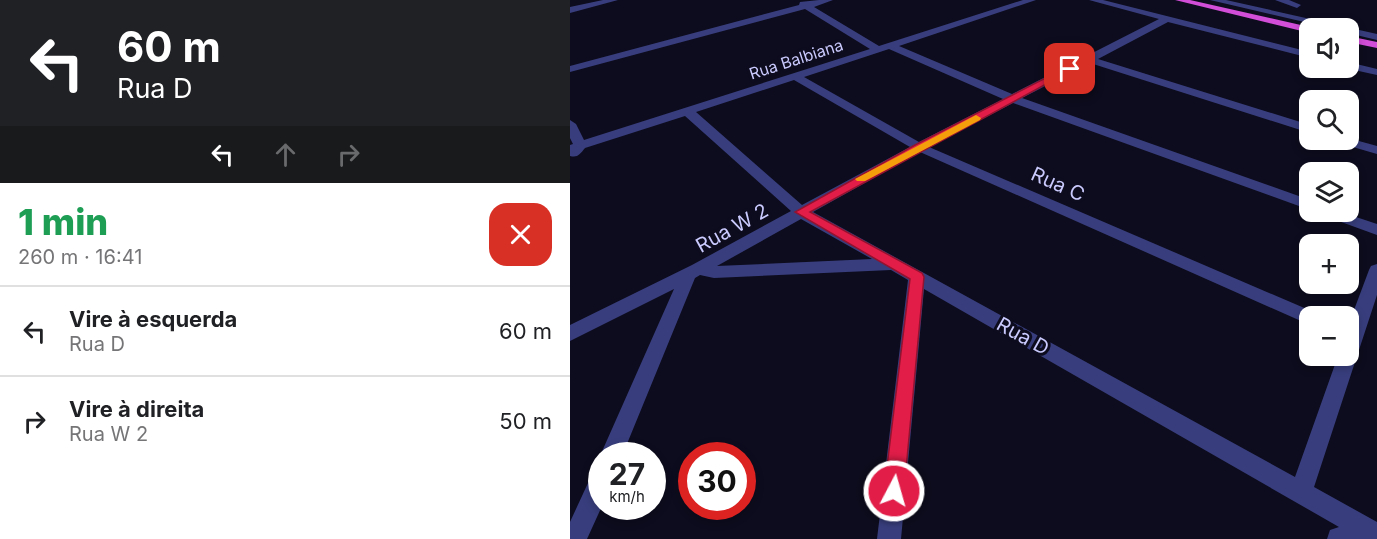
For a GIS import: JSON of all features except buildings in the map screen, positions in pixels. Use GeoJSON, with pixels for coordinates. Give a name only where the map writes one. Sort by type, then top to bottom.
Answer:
{"type":"FeatureCollection","features":[{"type":"Feature","properties":{"kind":"highway"},"geometry":{"type":"LineString","coordinates":[[1179,0],[1299,27]]}},
{"type":"Feature","properties":{"kind":"highway"},"geometry":{"type":"LineString","coordinates":[[1359,41],[1377,45]]}},
{"type":"Feature","properties":{"kind":"street"},"geometry":{"type":"LineString","coordinates":[[570,10],[614,0]]}},
{"type":"Feature","properties":{"kind":"street"},"geometry":{"type":"LineString","coordinates":[[797,0],[884,48],[1013,99],[1299,201]]}},
{"type":"Feature","properties":{"kind":"street"},"geometry":{"type":"LineString","coordinates":[[570,69],[829,0]]}},
{"type":"Feature","properties":{"kind":"street","name":"Rua Balbiana"},"geometry":{"type":"LineString","coordinates":[[575,148],[1032,0]]}},
{"type":"Feature","properties":{"kind":"street"},"geometry":{"type":"LineString","coordinates":[[1093,0],[1299,52]]}},
{"type":"Feature","properties":{"kind":"street"},"geometry":{"type":"LineString","coordinates":[[1214,0],[1299,19]]}},
{"type":"Feature","properties":{"kind":"street"},"geometry":{"type":"LineString","coordinates":[[1279,0],[1297,4]]}},
{"type":"Feature","properties":{"kind":"street","name":"Rua W 2"},"geometry":{"type":"LineString","coordinates":[[570,334],[694,271],[919,147],[1167,19]]}},
{"type":"Feature","properties":{"kind":"street"},"geometry":{"type":"LineString","coordinates":[[1359,33],[1377,37]]}},
{"type":"Feature","properties":{"kind":"street"},"geometry":{"type":"LineString","coordinates":[[1089,59],[1299,126]]}},
{"type":"Feature","properties":{"kind":"street"},"geometry":{"type":"LineString","coordinates":[[1359,68],[1377,72]]}},
{"type":"Feature","properties":{"kind":"street","name":"Rua C"},"geometry":{"type":"LineString","coordinates":[[796,77],[919,147],[1299,313]]}},
{"type":"Feature","properties":{"kind":"street","name":"Rua D"},"geometry":{"type":"LineString","coordinates":[[688,112],[801,212],[1301,491],[1377,536]]}},
{"type":"Feature","properties":{"kind":"street"},"geometry":{"type":"LineString","coordinates":[[570,124],[575,148],[570,159]]}},
{"type":"Feature","properties":{"kind":"street"},"geometry":{"type":"LineString","coordinates":[[1359,145],[1377,150]]}},
{"type":"Feature","properties":{"kind":"street"},"geometry":{"type":"LineString","coordinates":[[1355,222],[1377,230]]}},
{"type":"Feature","properties":{"kind":"street"},"geometry":{"type":"LineString","coordinates":[[617,442],[694,271],[896,264]]}},
{"type":"Feature","properties":{"kind":"street"},"geometry":{"type":"LineString","coordinates":[[1359,320],[1377,270]]}},
{"type":"Feature","properties":{"kind":"street"},"geometry":{"type":"LineString","coordinates":[[889,539],[917,277]]}},
{"type":"Feature","properties":{"kind":"street"},"geometry":{"type":"LineString","coordinates":[[1301,491],[1343,366]]}},
{"type":"Feature","properties":{"kind":"street"},"geometry":{"type":"LineString","coordinates":[[575,539],[588,510]]}},
{"type":"Feature","properties":{"kind":"street"},"geometry":{"type":"LineString","coordinates":[[1339,539],[1377,536]]}},
{"type":"Feature","properties":{"kind":"slow traffic"},"geometry":{"type":"LineString","coordinates":[[861,179],[976,118]]}},
{"type":"Feature","properties":{"kind":"route"},"geometry":{"type":"LineString","coordinates":[[894,491],[917,277],[801,212],[919,147],[1070,69]]}}]}
